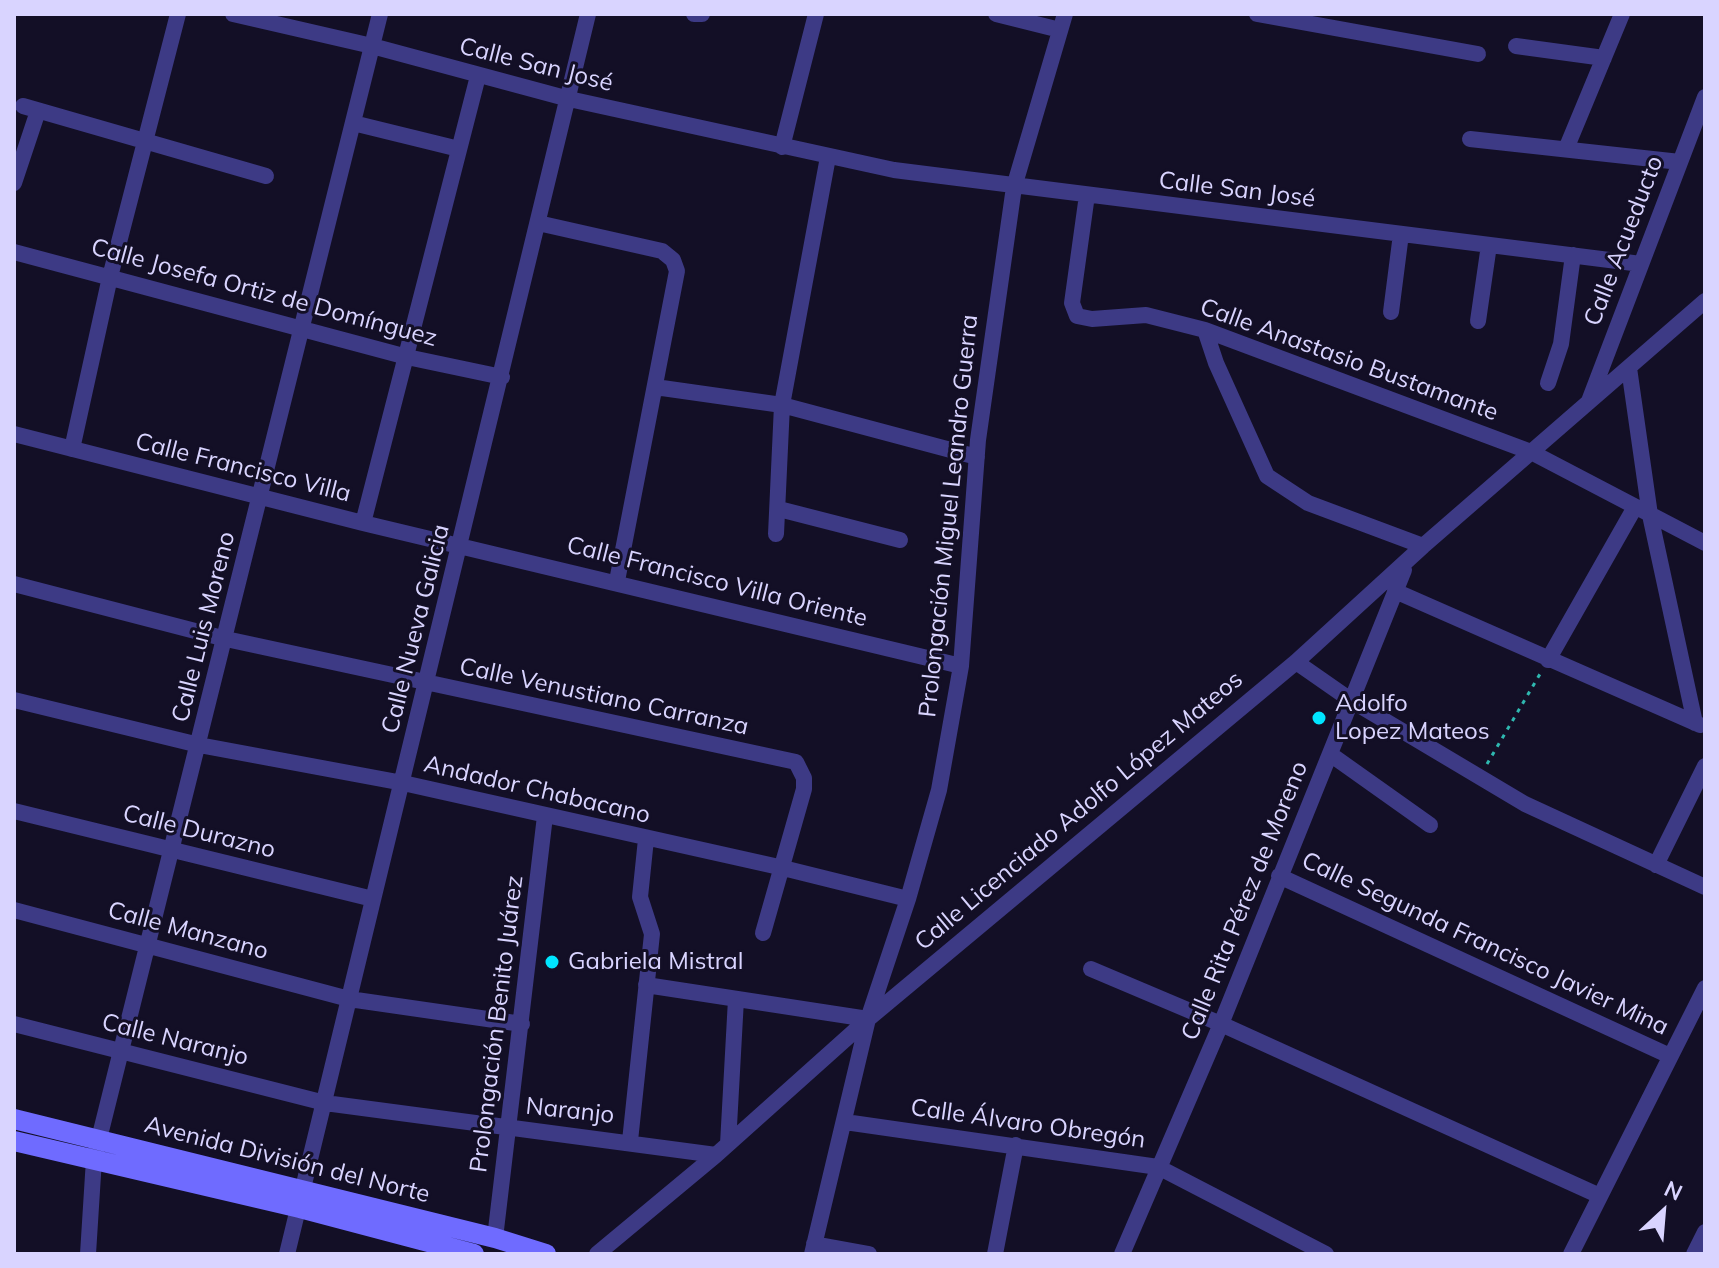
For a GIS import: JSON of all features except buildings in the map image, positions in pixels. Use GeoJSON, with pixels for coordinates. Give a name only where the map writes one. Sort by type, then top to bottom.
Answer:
{"type":"FeatureCollection","features":[{"type":"Feature","properties":{"kind":"street"},"geometry":{"type":"LineString","coordinates":[[72,449],[110,277],[178,14]]}},
{"type":"Feature","properties":{"kind":"street","name":"Calle San José"},"geometry":{"type":"LineString","coordinates":[[233,14],[372,46],[569,99],[828,157],[1014,187],[1641,264]]}},
{"type":"Feature","properties":{"kind":"street","name":"Calle Luis Moreno"},"geometry":{"type":"LineString","coordinates":[[88,1254],[98,1150],[121,1050],[380,14]]}},
{"type":"Feature","properties":{"kind":"street","name":"Calle Nueva Galicia"},"geometry":{"type":"LineString","coordinates":[[287,1254],[428,685],[588,14]]}},
{"type":"Feature","properties":{"kind":"street"},"geometry":{"type":"LineString","coordinates":[[694,14],[702,14]]}},
{"type":"Feature","properties":{"kind":"street"},"geometry":{"type":"LineString","coordinates":[[782,147],[816,14]]}},
{"type":"Feature","properties":{"kind":"street"},"geometry":{"type":"LineString","coordinates":[[996,14],[1062,22]]}},
{"type":"Feature","properties":{"kind":"street"},"geometry":{"type":"LineString","coordinates":[[1257,14],[1478,54]]}},
{"type":"Feature","properties":{"kind":"street"},"geometry":{"type":"LineString","coordinates":[[1566,149],[1622,14]]}},
{"type":"Feature","properties":{"kind":"street","name":"Prolongación Miguel Leandro Guerra"},"geometry":{"type":"LineString","coordinates":[[813,1249],[868,1019],[908,899],[939,790],[961,666],[977,457],[1014,187],[1062,22]]}},
{"type":"Feature","properties":{"kind":"street"},"geometry":{"type":"LineString","coordinates":[[1516,46],[1604,58]]}},
{"type":"Feature","properties":{"kind":"street"},"geometry":{"type":"LineString","coordinates":[[363,523],[478,76]]}},
{"type":"Feature","properties":{"kind":"street","name":"Calle Acueducto"},"geometry":{"type":"LineString","coordinates":[[1589,402],[1704,102]]}},
{"type":"Feature","properties":{"kind":"street"},"geometry":{"type":"LineString","coordinates":[[14,183],[31,109],[266,176]]}},
{"type":"Feature","properties":{"kind":"street"},"geometry":{"type":"LineString","coordinates":[[353,123],[459,149]]}},
{"type":"Feature","properties":{"kind":"street"},"geometry":{"type":"LineString","coordinates":[[1470,139],[1680,162]]}},
{"type":"Feature","properties":{"kind":"street"},"geometry":{"type":"LineString","coordinates":[[776,534],[782,405],[828,157]]}},
{"type":"Feature","properties":{"kind":"street","name":"Calle Anastasio Bustamante"},"geometry":{"type":"LineString","coordinates":[[1087,195],[1072,303],[1077,316],[1092,319],[1146,315],[1205,330],[1531,452],[1705,543]]}},
{"type":"Feature","properties":{"kind":"street"},"geometry":{"type":"LineString","coordinates":[[538,223],[662,251],[673,260],[677,271],[617,581]]}},
{"type":"Feature","properties":{"kind":"street"},"geometry":{"type":"LineString","coordinates":[[1391,312],[1401,234]]}},
{"type":"Feature","properties":{"kind":"street"},"geometry":{"type":"LineString","coordinates":[[1478,321],[1489,245]]}},
{"type":"Feature","properties":{"kind":"street","name":"Calle Josefa Ortiz de Domínguez"},"geometry":{"type":"LineString","coordinates":[[14,252],[407,357],[502,377]]}},
{"type":"Feature","properties":{"kind":"street"},"geometry":{"type":"LineString","coordinates":[[1548,383],[1561,344],[1573,255]]}},
{"type":"Feature","properties":{"kind":"street","name":"Calle Licenciado Adolfo López Mateos"},"geometry":{"type":"LineString","coordinates":[[597,1254],[722,1149],[868,1019],[1296,662],[1423,546],[1705,301]]}},
{"type":"Feature","properties":{"kind":"street"},"geometry":{"type":"LineString","coordinates":[[1205,330],[1216,363],[1267,476],[1308,503],[1423,546]]}},
{"type":"Feature","properties":{"kind":"street"},"geometry":{"type":"LineString","coordinates":[[1629,368],[1642,511],[1700,725]]}},
{"type":"Feature","properties":{"kind":"street"},"geometry":{"type":"LineString","coordinates":[[655,387],[782,405],[977,457]]}},
{"type":"Feature","properties":{"kind":"street","name":"Calle Francisco Villa"},"geometry":{"type":"LineString","coordinates":[[14,434],[363,523],[462,544]]}},
{"type":"Feature","properties":{"kind":"street"},"geometry":{"type":"LineString","coordinates":[[779,509],[900,540]]}},
{"type":"Feature","properties":{"kind":"street"},"geometry":{"type":"LineString","coordinates":[[1548,660],[1642,511]]}},
{"type":"Feature","properties":{"kind":"street","name":"Calle Francisco Villa Oriente"},"geometry":{"type":"LineString","coordinates":[[462,544],[961,666]]}},
{"type":"Feature","properties":{"kind":"street","name":"Calle Rita Pérez de Moreno"},"geometry":{"type":"LineString","coordinates":[[1122,1254],[1221,1024],[1406,564]]}},
{"type":"Feature","properties":{"kind":"street","name":"Calle Venustiano Carranza"},"geometry":{"type":"LineString","coordinates":[[14,584],[226,639],[428,685],[796,762],[804,778],[804,789],[779,867]]}},
{"type":"Feature","properties":{"kind":"street"},"geometry":{"type":"LineString","coordinates":[[1395,591],[1700,725]]}},
{"type":"Feature","properties":{"kind":"street"},"geometry":{"type":"LineString","coordinates":[[1296,662],[1352,701],[1525,804],[1705,887]]}},
{"type":"Feature","properties":{"kind":"street","name":"Andador Chabacano"},"geometry":{"type":"LineString","coordinates":[[14,700],[199,745],[403,783],[908,899]]}},
{"type":"Feature","properties":{"kind":"street"},"geometry":{"type":"LineString","coordinates":[[1330,754],[1430,825]]}},
{"type":"Feature","properties":{"kind":"street"},"geometry":{"type":"LineString","coordinates":[[1656,865],[1705,766]]}},
{"type":"Feature","properties":{"kind":"street","name":"Calle Durazno"},"geometry":{"type":"LineString","coordinates":[[14,811],[373,899]]}},
{"type":"Feature","properties":{"kind":"street","name":"Prolongación Benito Juárez"},"geometry":{"type":"LineString","coordinates":[[495,1238],[545,816]]}},
{"type":"Feature","properties":{"kind":"street"},"geometry":{"type":"LineString","coordinates":[[630,1141],[652,934],[640,897],[646,839]]}},
{"type":"Feature","properties":{"kind":"street"},"geometry":{"type":"LineString","coordinates":[[763,933],[779,867]]}},
{"type":"Feature","properties":{"kind":"street","name":"Calle Segunda Francisco Javier Mina"},"geometry":{"type":"LineString","coordinates":[[1279,876],[1670,1056]]}},
{"type":"Feature","properties":{"kind":"street","name":"Calle Manzano"},"geometry":{"type":"LineString","coordinates":[[14,910],[349,999],[522,1024]]}},
{"type":"Feature","properties":{"kind":"street"},"geometry":{"type":"LineString","coordinates":[[1091,969],[1221,1024],[1600,1196]]}},
{"type":"Feature","properties":{"kind":"street"},"geometry":{"type":"LineString","coordinates":[[646,985],[868,1019]]}},
{"type":"Feature","properties":{"kind":"street"},"geometry":{"type":"LineString","coordinates":[[1571,1254],[1705,988]]}},
{"type":"Feature","properties":{"kind":"street"},"geometry":{"type":"LineString","coordinates":[[722,1149],[736,999]]}},
{"type":"Feature","properties":{"kind":"street","name":"Calle Naranjo"},"geometry":{"type":"LineString","coordinates":[[14,1024],[325,1103]]}},
{"type":"Feature","properties":{"kind":"street","name":"Naranjo"},"geometry":{"type":"LineString","coordinates":[[325,1103],[509,1130],[722,1149]]}},
{"type":"Feature","properties":{"kind":"street","name":"Avenida División del Norte"},"geometry":{"type":"LineString","coordinates":[[14,1119],[98,1150],[302,1200],[413,1219],[495,1238],[546,1254]]}},
{"type":"Feature","properties":{"kind":"street","name":"Calle Álvaro Obregón"},"geometry":{"type":"LineString","coordinates":[[845,1122],[1158,1167],[1326,1254]]}},
{"type":"Feature","properties":{"kind":"street","name":"Avenida División del Norte"},"geometry":{"type":"LineString","coordinates":[[14,1141],[98,1150]]}},
{"type":"Feature","properties":{"kind":"street"},"geometry":{"type":"LineString","coordinates":[[995,1254],[1016,1145]]}},
{"type":"Feature","properties":{"kind":"street","name":"Avenida División del Norte"},"geometry":{"type":"LineString","coordinates":[[302,1200],[411,1247],[474,1254]]}},
{"type":"Feature","properties":{"kind":"street"},"geometry":{"type":"LineString","coordinates":[[411,1247],[413,1219]]}},
{"type":"Feature","properties":{"kind":"street"},"geometry":{"type":"LineString","coordinates":[[1694,1254],[1705,1232]]}},
{"type":"Feature","properties":{"kind":"street"},"geometry":{"type":"LineString","coordinates":[[813,1249],[869,1254]]}},
{"type":"Feature","properties":{"kind":"path"},"geometry":{"type":"LineString","coordinates":[[1479,777],[1548,660]]}},
{"type":"Feature","properties":{"kind":"place","name":"Adolfo Lopez Mateos"},"geometry":{"type":"Point","coordinates":[1319,718]}},
{"type":"Feature","properties":{"kind":"place","name":"Gabriela Mistral"},"geometry":{"type":"Point","coordinates":[552,962]}}]}
